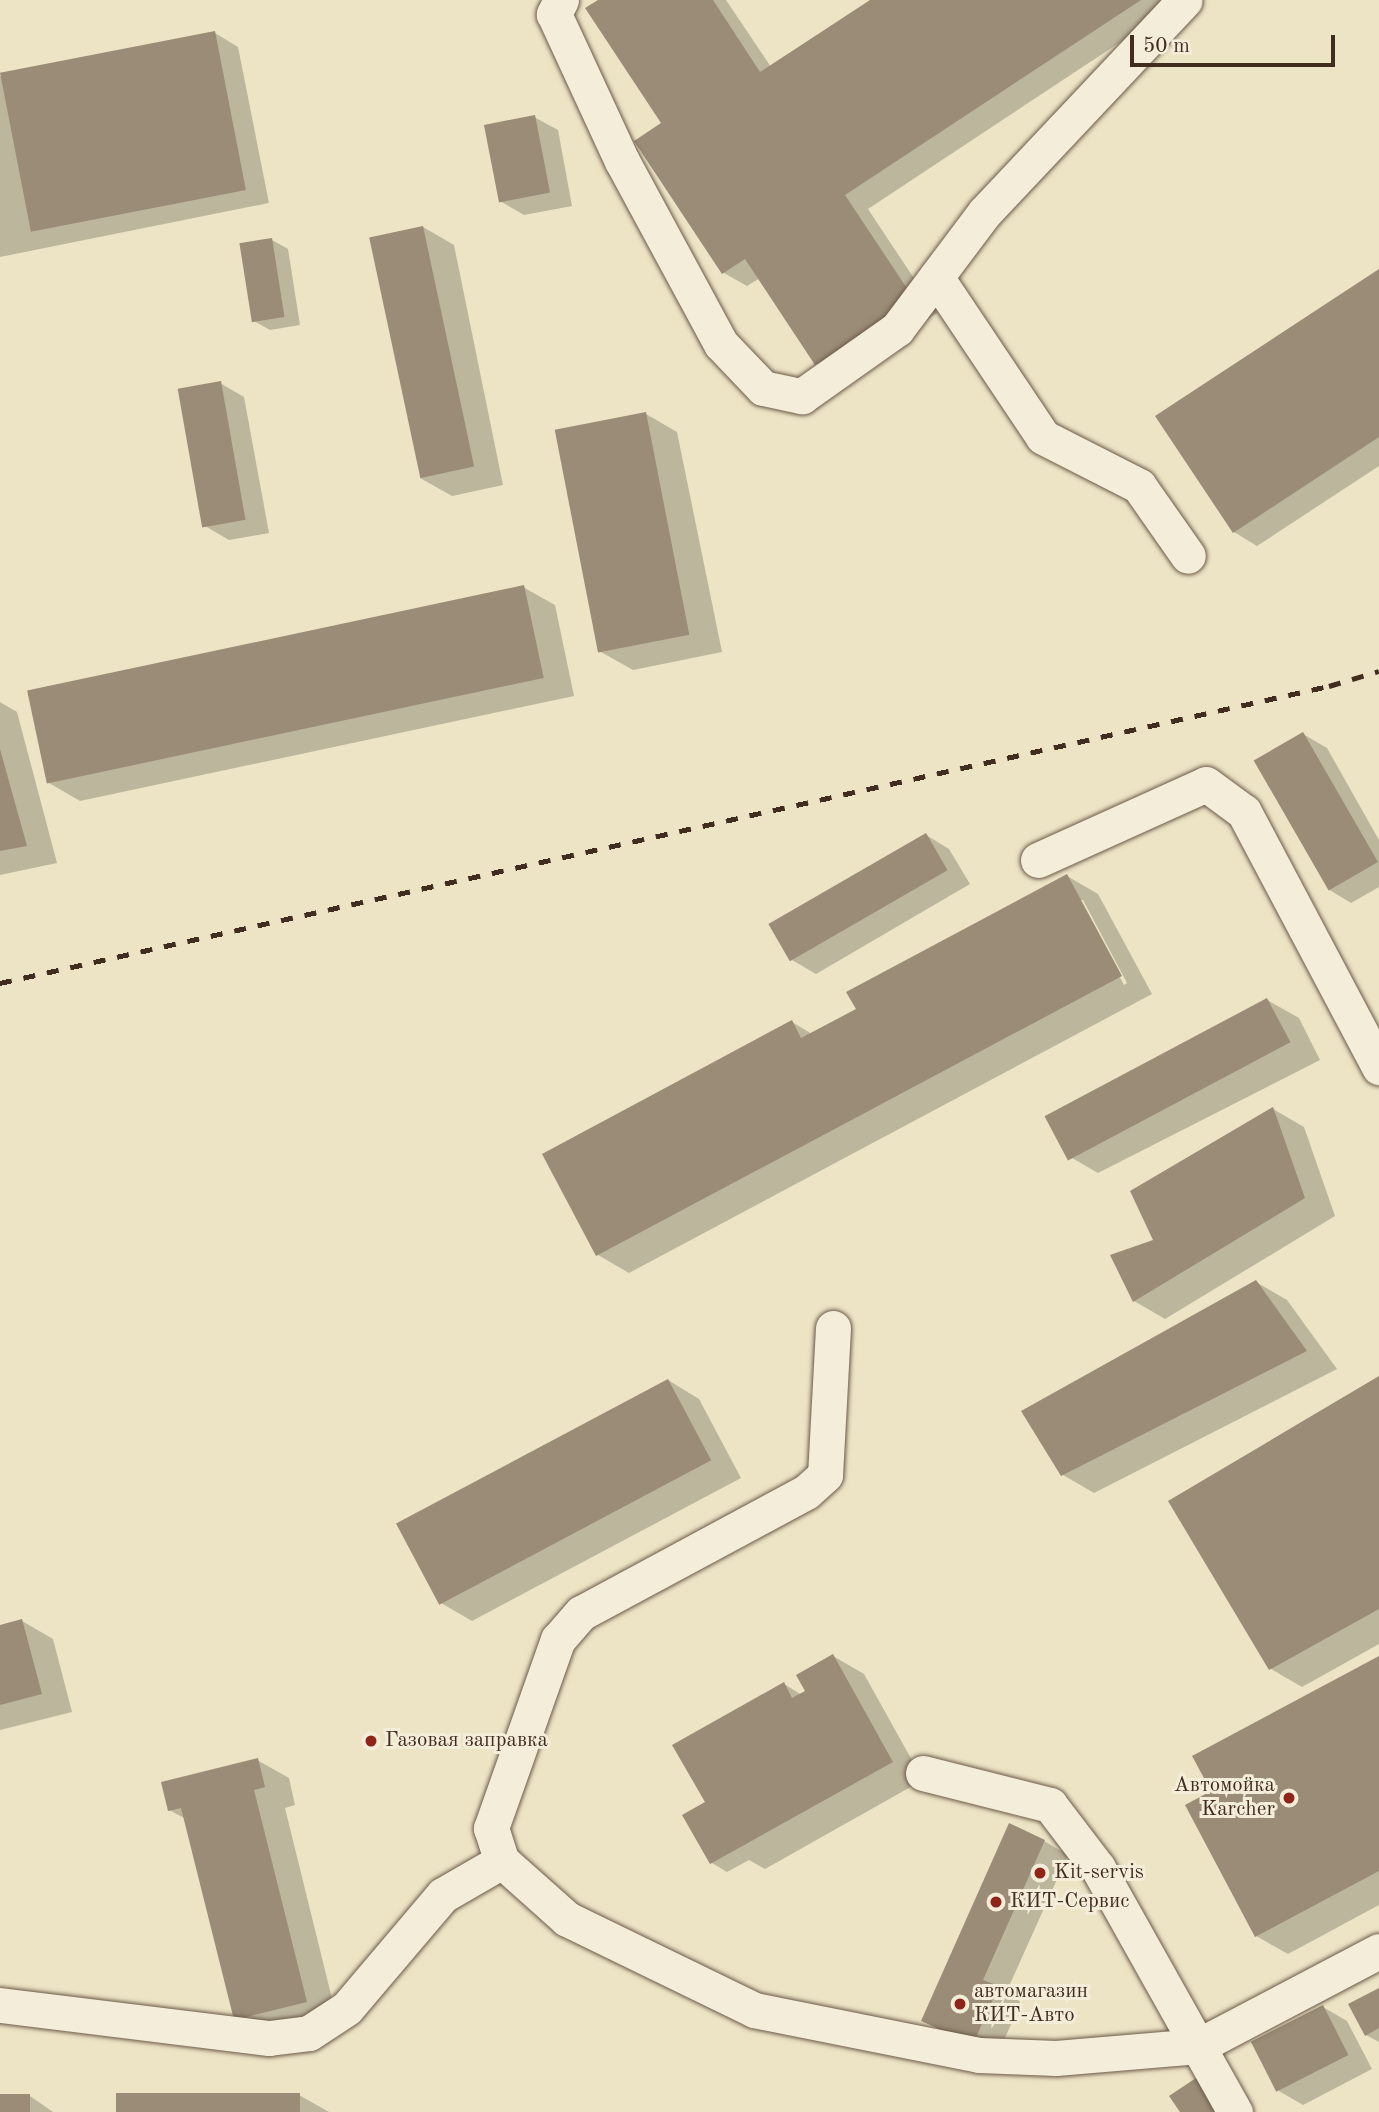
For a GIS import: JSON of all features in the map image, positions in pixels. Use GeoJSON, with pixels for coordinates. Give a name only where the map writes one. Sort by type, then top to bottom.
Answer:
{"type":"FeatureCollection","features":[{"type":"Feature","properties":{"kind":"lane"},"geometry":{"type":"LineString","coordinates":[[561,0],[554,14],[622,161],[721,344],[763,388],[802,396],[897,329],[985,212],[1185,0]]}},
{"type":"Feature","properties":{"kind":"lane"},"geometry":{"type":"LineString","coordinates":[[936,277],[1043,437],[1139,486],[1188,556]]}},
{"type":"Feature","properties":{"kind":"lane"},"geometry":{"type":"LineString","coordinates":[[1038,860],[1206,784],[1244,812],[1379,1067]]}},
{"type":"Feature","properties":{"kind":"lane"},"geometry":{"type":"LineString","coordinates":[[833,1328],[825,1475],[806,1492],[581,1613],[558,1639],[491,1828],[502,1861],[568,1919],[754,2010],[979,2055],[1056,2058],[1198,2046],[1379,1951]]}},
{"type":"Feature","properties":{"kind":"lane"},"geometry":{"type":"LineString","coordinates":[[923,1773],[1050,1805],[1098,1868],[1235,2112]]}},
{"type":"Feature","properties":{"kind":"lane"},"geometry":{"type":"LineString","coordinates":[[0,2005],[269,2038],[309,2034],[347,2007],[443,1895],[502,1861]]}},
{"type":"Feature","properties":{"kind":"building"},"geometry":{"type":"Polygon","coordinates":[[[598,0],[713,0],[760,72],[870,0],[1141,0],[845,195],[914,299],[815,365],[745,259],[722,274],[634,141],[661,123],[585,8],[598,0]]]}},
{"type":"Feature","properties":{"kind":"building"},"geometry":{"type":"Polygon","coordinates":[[[215,31],[246,190],[31,232],[0,73],[215,31]]]}},
{"type":"Feature","properties":{"kind":"building"},"geometry":{"type":"Polygon","coordinates":[[[535,115],[550,193],[499,202],[484,125],[535,115]]]}},
{"type":"Feature","properties":{"kind":"building"},"geometry":{"type":"Polygon","coordinates":[[[423,226],[474,467],[420,478],[369,237],[423,226]]]}},
{"type":"Feature","properties":{"kind":"building"},"geometry":{"type":"Polygon","coordinates":[[[272,238],[285,317],[252,322],[239,243],[272,238]]]}},
{"type":"Feature","properties":{"kind":"building"},"geometry":{"type":"Polygon","coordinates":[[[1379,269],[1379,437],[1233,533],[1155,416],[1379,269]]]}},
{"type":"Feature","properties":{"kind":"building"},"geometry":{"type":"Polygon","coordinates":[[[221,381],[245,520],[202,527],[178,389],[221,381]]]}},
{"type":"Feature","properties":{"kind":"building"},"geometry":{"type":"Polygon","coordinates":[[[646,412],[689,635],[598,653],[555,430],[646,412]]]}},
{"type":"Feature","properties":{"kind":"building"},"geometry":{"type":"Polygon","coordinates":[[[524,585],[544,678],[47,784],[27,691],[524,585]]]}},
{"type":"Feature","properties":{"kind":"building"},"geometry":{"type":"Polygon","coordinates":[[[1303,732],[1378,862],[1329,890],[1254,761],[1303,732]]]}},
{"type":"Feature","properties":{"kind":"building"},"geometry":{"type":"Polygon","coordinates":[[[0,749],[27,846],[0,851],[0,749]]]}},
{"type":"Feature","properties":{"kind":"building"},"geometry":{"type":"Polygon","coordinates":[[[926,833],[948,870],[790,961],[768,924],[926,833]]]}},
{"type":"Feature","properties":{"kind":"building"},"geometry":{"type":"Polygon","coordinates":[[[1067,874],[1122,976],[596,1256],[542,1154],[792,1020],[801,1038],[856,1009],[846,992],[1067,874]]]}},
{"type":"Feature","properties":{"kind":"building"},"geometry":{"type":"Polygon","coordinates":[[[1267,998],[1290,1042],[1068,1160],[1044,1116],[1267,998]]]}},
{"type":"Feature","properties":{"kind":"building"},"geometry":{"type":"Polygon","coordinates":[[[1273,1107],[1305,1198],[1133,1302],[1110,1255],[1153,1240],[1130,1191],[1273,1107]]]}},
{"type":"Feature","properties":{"kind":"building"},"geometry":{"type":"Polygon","coordinates":[[[1256,1280],[1307,1351],[1061,1476],[1021,1411],[1256,1280]]]}},
{"type":"Feature","properties":{"kind":"building"},"geometry":{"type":"Polygon","coordinates":[[[1379,1376],[1379,1609],[1269,1670],[1168,1501],[1379,1376]]]}},
{"type":"Feature","properties":{"kind":"building"},"geometry":{"type":"Polygon","coordinates":[[[668,1379],[711,1460],[439,1605],[396,1524],[668,1379]]]}},
{"type":"Feature","properties":{"kind":"building"},"geometry":{"type":"Polygon","coordinates":[[[22,1619],[42,1694],[0,1705],[0,1625],[22,1619]]]}},
{"type":"Feature","properties":{"kind":"building"},"geometry":{"type":"Polygon","coordinates":[[[833,1654],[893,1762],[710,1864],[682,1815],[705,1802],[672,1745],[784,1682],[792,1698],[805,1691],[796,1675],[833,1654]]]}},
{"type":"Feature","properties":{"kind":"building","name":"Автомойка Karcher"},"geometry":{"type":"Polygon","coordinates":[[[1379,1656],[1379,1871],[1255,1937],[1185,1805],[1211,1791],[1192,1756],[1379,1656]]]}},
{"type":"Feature","properties":{"kind":"building"},"geometry":{"type":"Polygon","coordinates":[[[258,1758],[265,1787],[254,1790],[307,2002],[234,2020],[181,1808],[168,1811],[161,1782],[258,1758]]]}},
{"type":"Feature","properties":{"kind":"building","name":"КИТ-Сервис"},"geometry":{"type":"Polygon","coordinates":[[[1009,1823],[1045,1840],[983,1980],[999,1986],[973,2044],[921,2021],[1009,1823]]]}},
{"type":"Feature","properties":{"kind":"building"},"geometry":{"type":"Polygon","coordinates":[[[1379,1988],[1379,2028],[1365,2036],[1348,2004],[1379,1988]]]}},
{"type":"Feature","properties":{"kind":"building"},"geometry":{"type":"Polygon","coordinates":[[[1323,2005],[1348,2055],[1276,2092],[1251,2042],[1323,2005]]]}},
{"type":"Feature","properties":{"kind":"building"},"geometry":{"type":"Polygon","coordinates":[[[1196,2078],[1218,2112],[1180,2112],[1169,2096],[1196,2078]]]}},
{"type":"Feature","properties":{"kind":"building"},"geometry":{"type":"Polygon","coordinates":[[[116,2093],[300,2093],[300,2112],[116,2112],[116,2093]]]}},
{"type":"Feature","properties":{"kind":"building"},"geometry":{"type":"Polygon","coordinates":[[[0,2094],[30,2094],[30,2112],[0,2112],[0,2094]]]}},
{"type":"Feature","properties":{"kind":"railway"},"geometry":{"type":"LineString","coordinates":[[0,983],[1329,686],[1379,671]]}},
{"type":"Feature","properties":{"kind":"place","name":"Газовая заправка"},"geometry":{"type":"Point","coordinates":[371,1741]}},
{"type":"Feature","properties":{"kind":"place","name":"Автомойка Karcher"},"geometry":{"type":"Point","coordinates":[1289,1798]}},
{"type":"Feature","properties":{"kind":"place","name":"Kit-servis"},"geometry":{"type":"Point","coordinates":[1040,1873]}},
{"type":"Feature","properties":{"kind":"place","name":"КИТ-Сервис"},"geometry":{"type":"Point","coordinates":[996,1902]}},
{"type":"Feature","properties":{"kind":"place","name":"автомагазин КИТ-Авто"},"geometry":{"type":"Point","coordinates":[960,2004]}}]}
